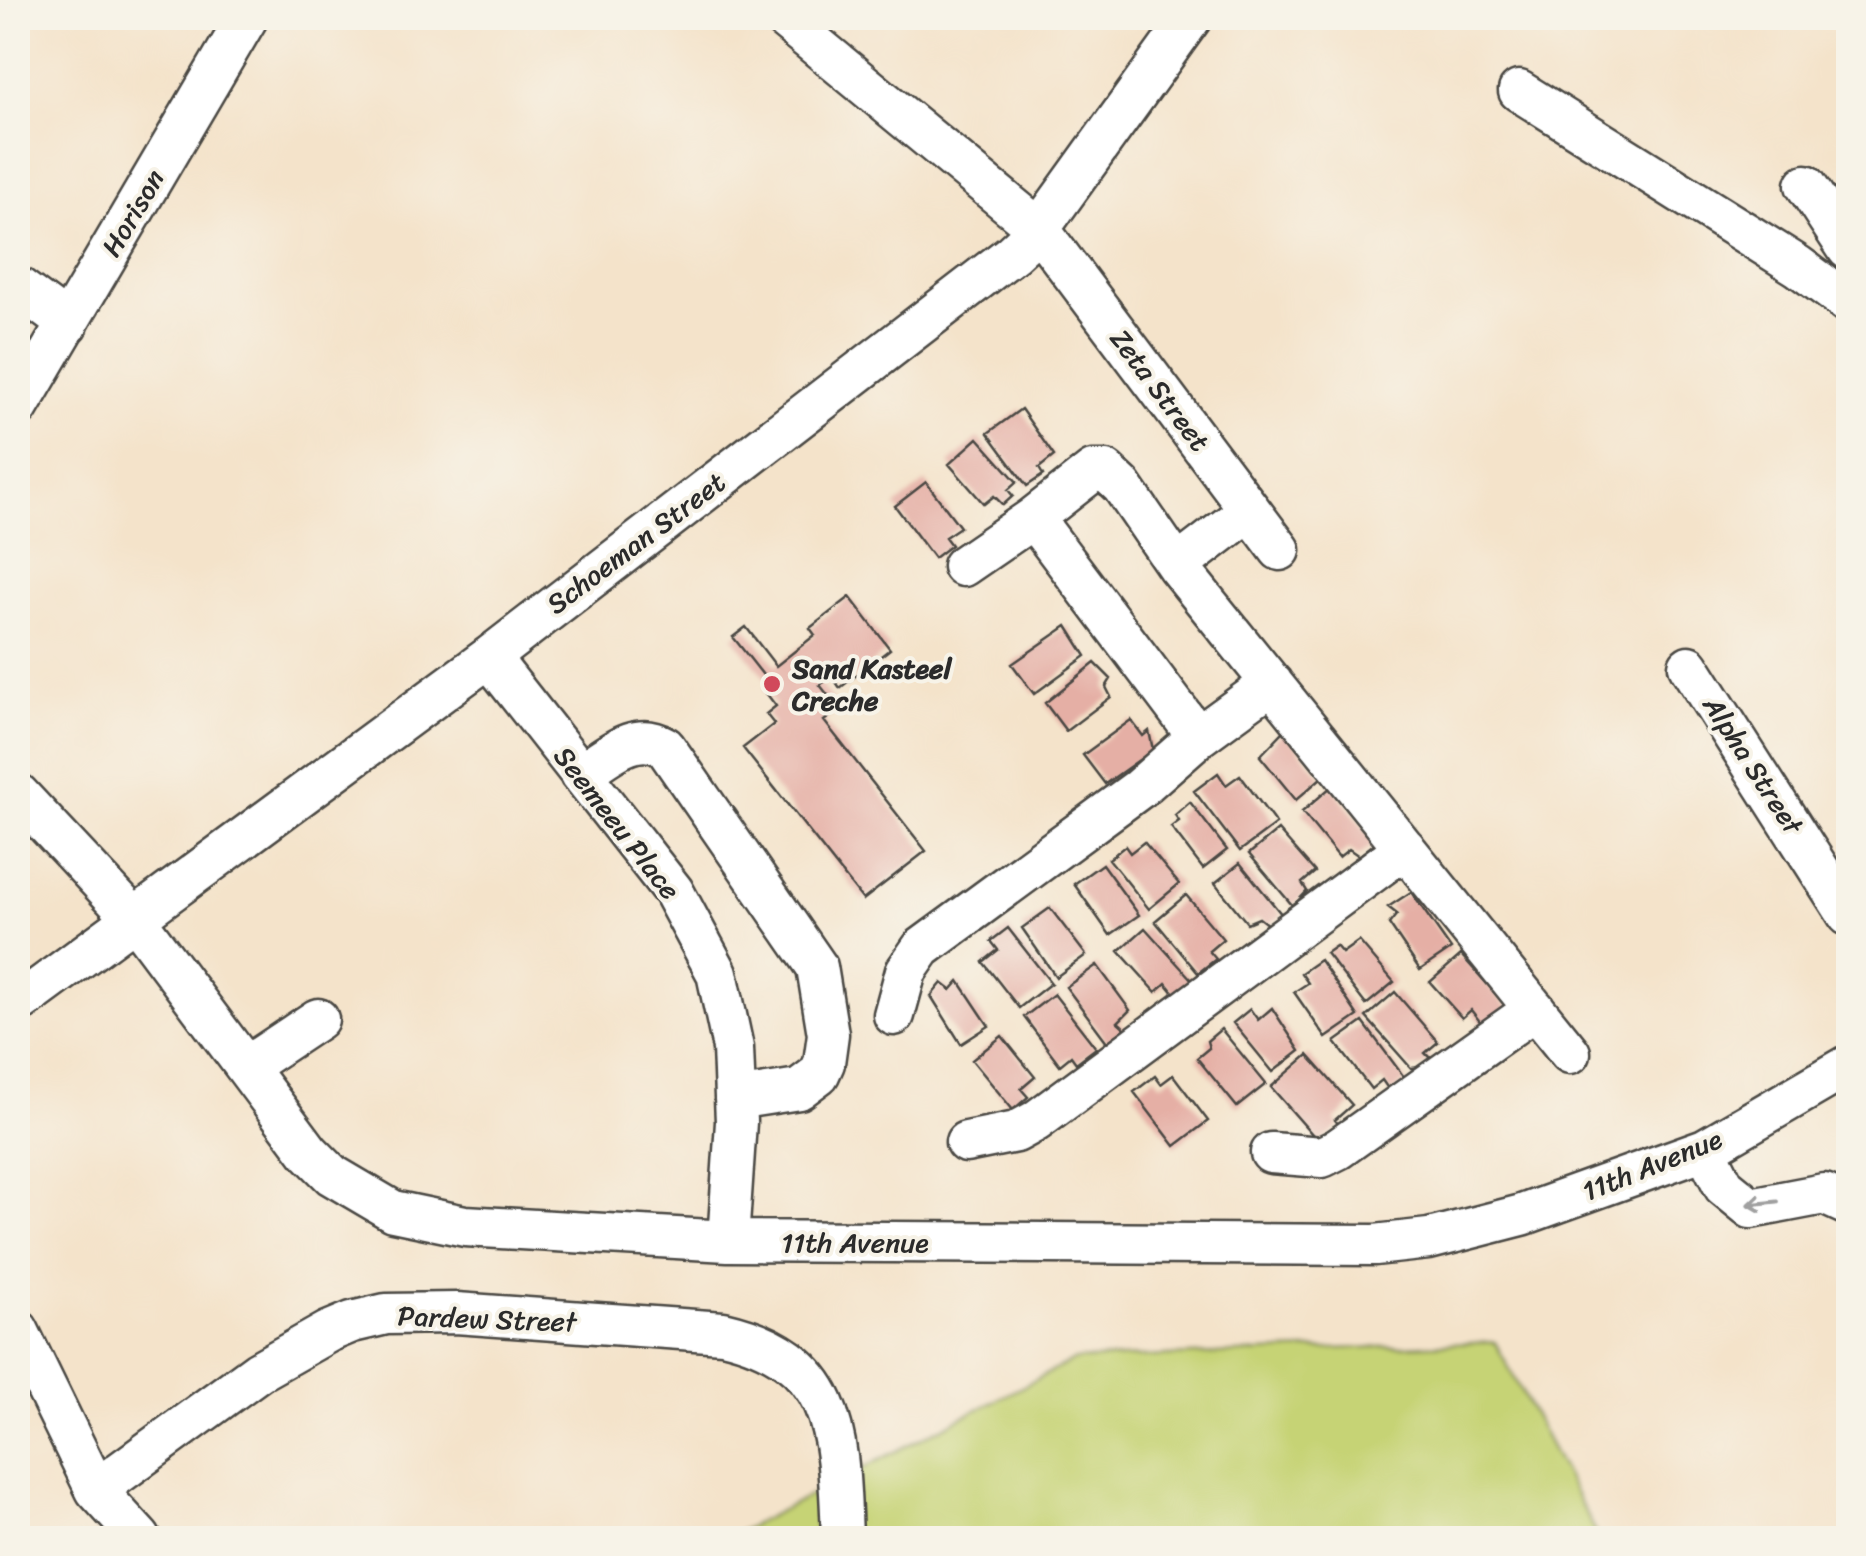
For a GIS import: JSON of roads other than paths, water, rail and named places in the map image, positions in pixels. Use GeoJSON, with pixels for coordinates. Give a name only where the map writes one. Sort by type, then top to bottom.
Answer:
{"type":"FeatureCollection","features":[{"type":"Feature","properties":{"kind":"street","name":"Zeta Street"},"geometry":{"type":"LineString","coordinates":[[783,18],[1039,230],[1280,550]]}},
{"type":"Feature","properties":{"kind":"street","name":"Schoeman Street"},"geometry":{"type":"LineString","coordinates":[[18,1004],[488,656],[946,306],[1039,230],[1191,18]]}},
{"type":"Feature","properties":{"kind":"street","name":"Horison"},"geometry":{"type":"LineString","coordinates":[[18,407],[234,23]]}},
{"type":"Feature","properties":{"kind":"street"},"geometry":{"type":"LineString","coordinates":[[1519,91],[1798,266],[1848,303]]}},
{"type":"Feature","properties":{"kind":"street"},"geometry":{"type":"LineString","coordinates":[[1806,185],[1848,248]]}},
{"type":"Feature","properties":{"kind":"street"},"geometry":{"type":"LineString","coordinates":[[18,287],[68,324]]}},
{"type":"Feature","properties":{"kind":"street"},"geometry":{"type":"LineString","coordinates":[[963,566],[1093,470],[1106,471],[1122,486],[1177,566],[1570,1054]]}},
{"type":"Feature","properties":{"kind":"street"},"geometry":{"type":"LineString","coordinates":[[1177,566],[1250,510]]}},
{"type":"Feature","properties":{"kind":"street"},"geometry":{"type":"LineString","coordinates":[[1033,518],[1198,737]]}},
{"type":"Feature","properties":{"kind":"street","name":"Seemeeu Place"},"geometry":{"type":"LineString","coordinates":[[488,656],[674,891],[716,973],[734,1048],[728,1241]]}},
{"type":"Feature","properties":{"kind":"street","name":"Alpha Street"},"geometry":{"type":"LineString","coordinates":[[1689,666],[1848,915]]}},
{"type":"Feature","properties":{"kind":"street"},"geometry":{"type":"LineString","coordinates":[[894,1016],[906,970],[922,948],[1140,788],[1198,737],[1272,682]]}},
{"type":"Feature","properties":{"kind":"street"},"geometry":{"type":"LineString","coordinates":[[580,774],[631,742],[646,738],[665,747],[817,967],[828,1034],[824,1064],[818,1074],[799,1088],[735,1099]]}},
{"type":"Feature","properties":{"kind":"street","name":"11th Avenue"},"geometry":{"type":"LineString","coordinates":[[18,794],[135,919],[309,1152],[332,1175],[393,1211],[464,1226],[728,1241],[1375,1245],[1429,1240],[1522,1215],[1705,1149],[1848,1066]]}},
{"type":"Feature","properties":{"kind":"street"},"geometry":{"type":"LineString","coordinates":[[966,1142],[1016,1132],[1036,1121],[1405,848]]}},
{"type":"Feature","properties":{"kind":"street"},"geometry":{"type":"LineString","coordinates":[[1271,1153],[1322,1157],[1338,1150],[1534,1010]]}},
{"type":"Feature","properties":{"kind":"street"},"geometry":{"type":"LineString","coordinates":[[246,1067],[318,1019]]}},
{"type":"Feature","properties":{"kind":"street"},"geometry":{"type":"LineString","coordinates":[[1705,1149],[1724,1186],[1750,1208],[1824,1194],[1848,1205]]}},
{"type":"Feature","properties":{"kind":"street","name":"Pardew Street"},"geometry":{"type":"LineString","coordinates":[[96,1490],[234,1388],[328,1332],[386,1314],[456,1313],[722,1332],[756,1340],[776,1350],[804,1374],[820,1395],[830,1420],[839,1451],[842,1538]]}},
{"type":"Feature","properties":{"kind":"street"},"geometry":{"type":"LineString","coordinates":[[18,1330],[96,1490],[140,1538]]}},
{"type":"Feature","properties":{"kind":"place","name":"Sand Kasteel Creche"},"geometry":{"type":"Point","coordinates":[772,684]}}]}
